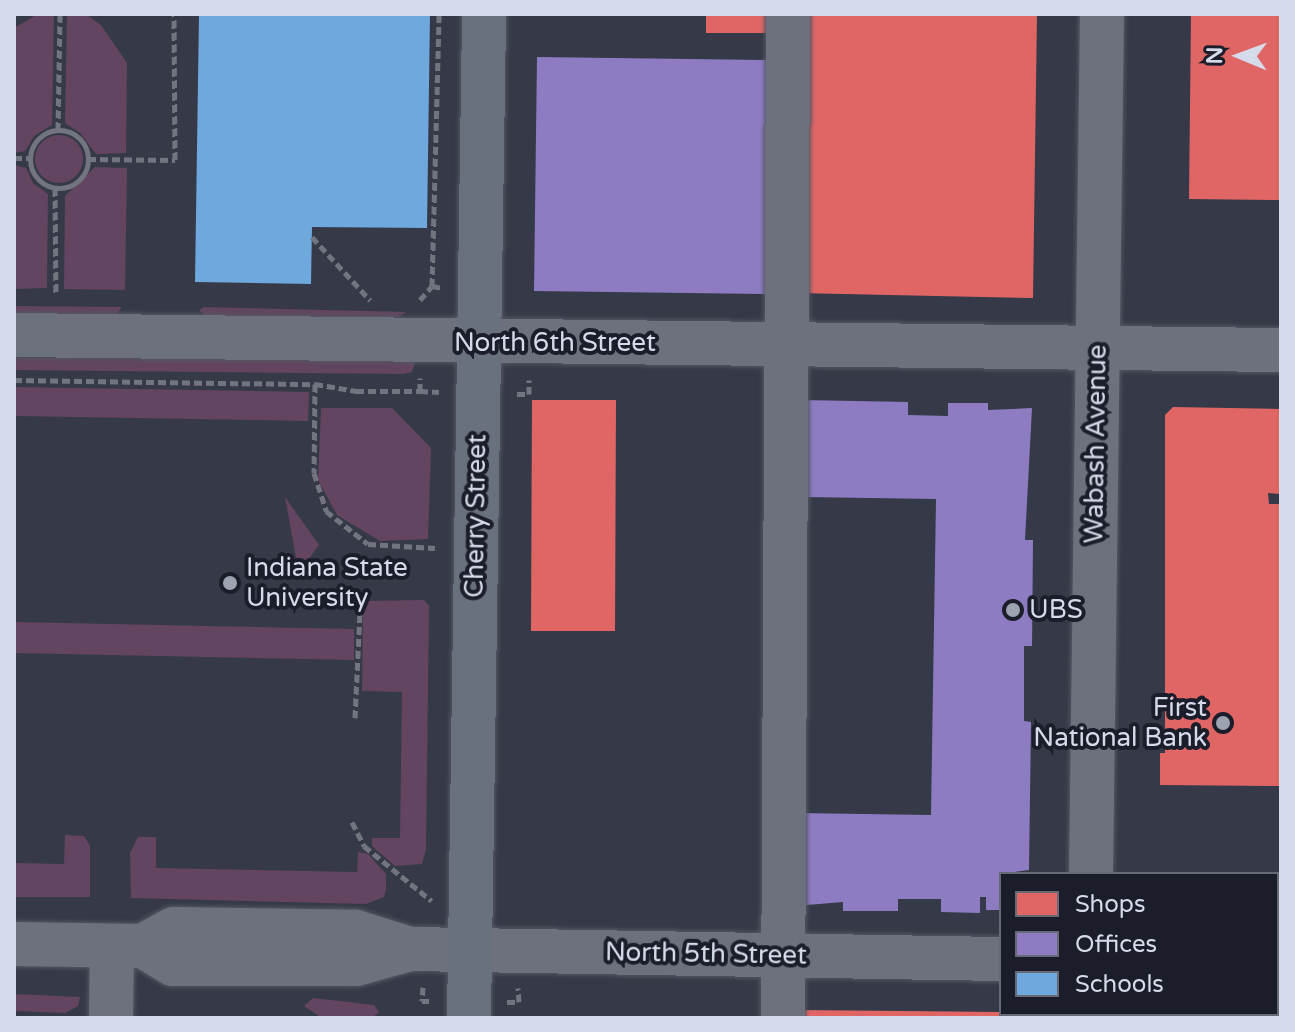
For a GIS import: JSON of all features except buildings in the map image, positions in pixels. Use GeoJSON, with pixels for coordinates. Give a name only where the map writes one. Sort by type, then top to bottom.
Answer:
{"type":"FeatureCollection","features":[{"type":"Feature","properties":{"kind":"main road","name":"Cherry Street"},"geometry":{"type":"LineString","coordinates":[[469,1018],[484,14]]}},
{"type":"Feature","properties":{"kind":"street"},"geometry":{"type":"LineString","coordinates":[[783,1018],[788,14]]}},
{"type":"Feature","properties":{"kind":"street","name":"Wabash Avenue"},"geometry":{"type":"LineString","coordinates":[[1091,872],[1102,14]]}},
{"type":"Feature","properties":{"kind":"street","name":"North 6th Street"},"geometry":{"type":"LineString","coordinates":[[14,335],[478,343],[1281,350]]}},
{"type":"Feature","properties":{"kind":"street","name":"North 5th Street"},"geometry":{"type":"LineString","coordinates":[[14,944],[127,946],[174,929],[356,932],[410,949],[999,959]]}},
{"type":"Feature","properties":{"kind":"street"},"geometry":{"type":"LineString","coordinates":[[111,1018],[127,946]]}},
{"type":"Feature","properties":{"kind":"path"},"geometry":{"type":"LineString","coordinates":[[58,130],[60,14]]}},
{"type":"Feature","properties":{"kind":"path"},"geometry":{"type":"LineString","coordinates":[[88,159],[175,160],[174,14]]}},
{"type":"Feature","properties":{"kind":"path"},"geometry":{"type":"LineString","coordinates":[[432,286],[439,14]]}},
{"type":"Feature","properties":{"kind":"path"},"geometry":{"type":"LineString","coordinates":[[58,130],[76,136],[88,159],[81,178],[55,188],[35,175],[30,158],[41,136],[58,130]]}},
{"type":"Feature","properties":{"kind":"path"},"geometry":{"type":"LineString","coordinates":[[14,158],[30,158]]}},
{"type":"Feature","properties":{"kind":"path"},"geometry":{"type":"LineString","coordinates":[[42,297],[56,297],[55,188]]}},
{"type":"Feature","properties":{"kind":"path"},"geometry":{"type":"LineString","coordinates":[[312,237],[370,301]]}},
{"type":"Feature","properties":{"kind":"path"},"geometry":{"type":"LineString","coordinates":[[315,384],[314,473],[326,511],[368,544],[437,548]]}},
{"type":"Feature","properties":{"kind":"path"},"geometry":{"type":"LineString","coordinates":[[355,718],[361,590]]}},
{"type":"Feature","properties":{"kind":"path"},"geometry":{"type":"LineString","coordinates":[[352,822],[364,846],[429,901]]}},
{"type":"Feature","properties":{"kind":"shaded area"},"geometry":{"type":"Polygon","coordinates":[[[38,14],[54,14],[52,125],[34,136],[25,151],[14,153],[14,28],[38,14]]]}},
{"type":"Feature","properties":{"kind":"shaded area"},"geometry":{"type":"Polygon","coordinates":[[[67,14],[87,15],[101,25],[127,63],[126,153],[96,154],[80,133],[65,123],[67,14]]]}},
{"type":"Feature","properties":{"kind":"shaded area"},"geometry":{"type":"Polygon","coordinates":[[[59,135],[76,142],[83,159],[76,176],[59,183],[42,176],[35,159],[42,142],[59,135]]]}},
{"type":"Feature","properties":{"kind":"shaded area"},"geometry":{"type":"Polygon","coordinates":[[[14,165],[26,168],[33,183],[48,194],[47,288],[14,289],[14,165]]]}},
{"type":"Feature","properties":{"kind":"shaded area"},"geometry":{"type":"Polygon","coordinates":[[[95,167],[127,168],[125,290],[64,289],[65,196],[95,167]]]}},
{"type":"Feature","properties":{"kind":"shaded area"},"geometry":{"type":"Polygon","coordinates":[[[14,306],[122,307],[114,317],[14,322],[14,306]]]}},
{"type":"Feature","properties":{"kind":"shaded area"},"geometry":{"type":"Polygon","coordinates":[[[204,307],[406,312],[398,317],[217,319],[205,316],[199,310],[204,307]]]}},
{"type":"Feature","properties":{"kind":"shaded area"},"geometry":{"type":"Polygon","coordinates":[[[14,358],[398,360],[415,363],[412,372],[404,374],[14,370],[14,358]]]}},
{"type":"Feature","properties":{"kind":"shaded area"},"geometry":{"type":"Polygon","coordinates":[[[14,387],[309,392],[308,421],[14,416],[14,387]]]}},
{"type":"Feature","properties":{"kind":"shaded area"},"geometry":{"type":"Polygon","coordinates":[[[321,408],[392,408],[431,448],[428,539],[380,541],[337,515],[318,480],[321,408]]]}},
{"type":"Feature","properties":{"kind":"shaded area"},"geometry":{"type":"Polygon","coordinates":[[[285,497],[319,545],[307,561],[296,558],[285,497]]]}},
{"type":"Feature","properties":{"kind":"shaded area"},"geometry":{"type":"Polygon","coordinates":[[[424,600],[429,606],[426,849],[422,864],[395,866],[372,846],[372,838],[400,838],[402,692],[362,691],[363,608],[366,601],[424,600]]]}},
{"type":"Feature","properties":{"kind":"shaded area"},"geometry":{"type":"Polygon","coordinates":[[[14,622],[354,629],[354,660],[14,653],[14,622]]]}},
{"type":"Feature","properties":{"kind":"shaded area"},"geometry":{"type":"Polygon","coordinates":[[[65,835],[84,836],[90,846],[90,897],[14,897],[14,863],[64,864],[65,835]]]}},
{"type":"Feature","properties":{"kind":"shaded area"},"geometry":{"type":"Polygon","coordinates":[[[138,837],[156,837],[156,868],[357,872],[358,852],[368,854],[386,874],[386,889],[384,897],[366,904],[131,898],[130,853],[138,837]]]}},
{"type":"Feature","properties":{"kind":"shaded area"},"geometry":{"type":"Polygon","coordinates":[[[14,994],[80,997],[78,1006],[65,1013],[14,1011],[14,994]]]}},
{"type":"Feature","properties":{"kind":"shaded area"},"geometry":{"type":"Polygon","coordinates":[[[313,998],[374,1005],[379,1012],[372,1018],[319,1016],[304,1006],[313,998]]]}},
{"type":"Feature","properties":{"kind":"place","name":"Indiana State University"},"geometry":{"type":"Point","coordinates":[230,583]}},
{"type":"Feature","properties":{"kind":"place","name":"UBS"},"geometry":{"type":"Point","coordinates":[1013,610]}},
{"type":"Feature","properties":{"kind":"place","name":"First National Bank"},"geometry":{"type":"Point","coordinates":[1223,723]}}]}
